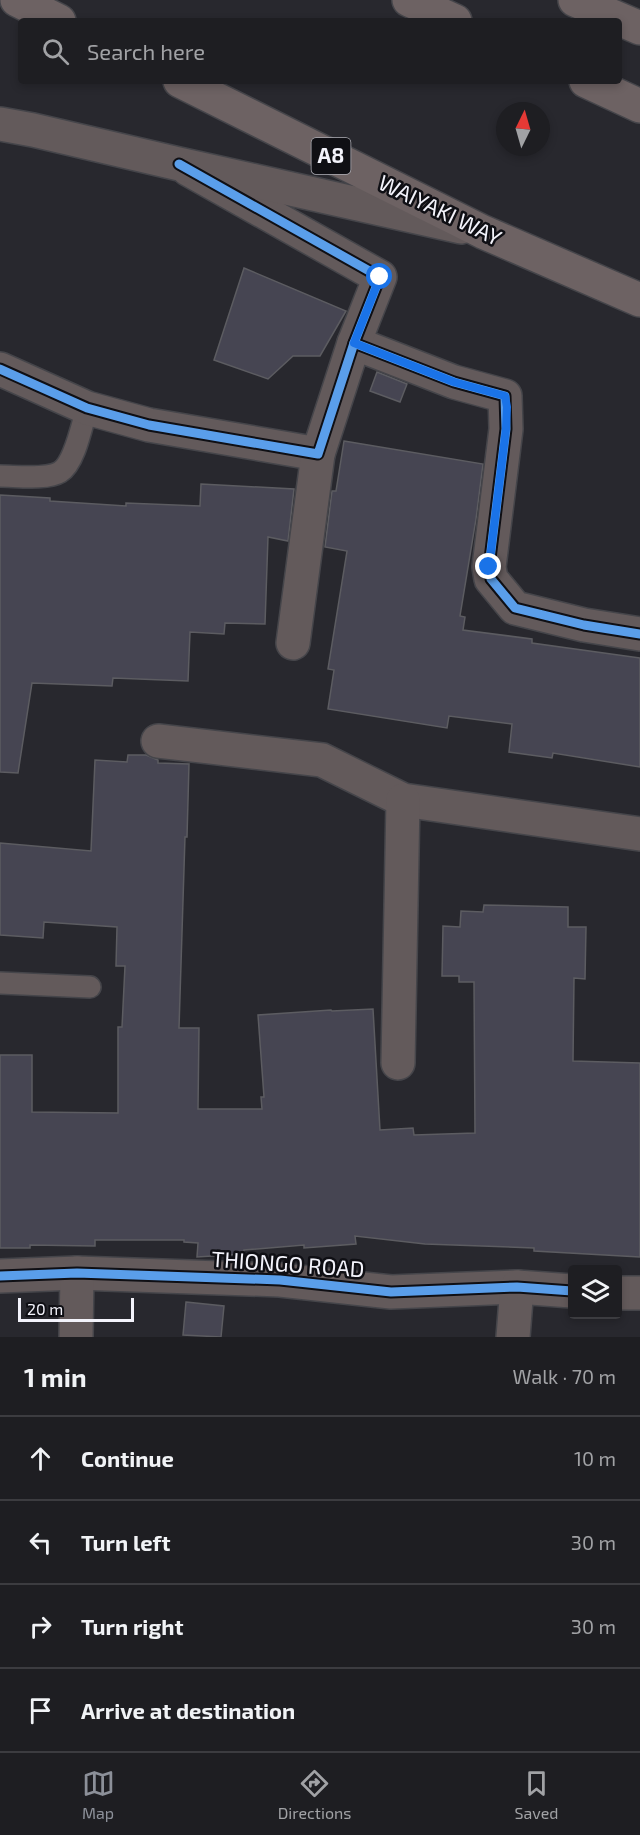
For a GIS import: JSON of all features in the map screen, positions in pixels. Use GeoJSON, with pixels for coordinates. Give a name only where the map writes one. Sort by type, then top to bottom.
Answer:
{"type":"FeatureCollection","features":[{"type":"Feature","properties":{"kind":"highway"},"geometry":{"type":"LineString","coordinates":[[17,0],[53,18]]}},
{"type":"Feature","properties":{"kind":"highway"},"geometry":{"type":"LineString","coordinates":[[409,0],[448,18]]}},
{"type":"Feature","properties":{"kind":"highway"},"geometry":{"type":"LineString","coordinates":[[575,0],[617,18]]}},
{"type":"Feature","properties":{"kind":"highway"},"geometry":{"type":"LineString","coordinates":[[622,20],[640,28]]}},
{"type":"Feature","properties":{"kind":"highway","name":"WAIYAKI WAY"},"geometry":{"type":"LineString","coordinates":[[186,84],[483,232],[640,300]]}},
{"type":"Feature","properties":{"kind":"highway"},"geometry":{"type":"LineString","coordinates":[[592,84],[640,106]]}},
{"type":"Feature","properties":{"kind":"street"},"geometry":{"type":"LineString","coordinates":[[0,124],[483,232]]}},
{"type":"Feature","properties":{"kind":"street"},"geometry":{"type":"LineString","coordinates":[[179,164],[380,277],[354,343],[318,454],[294,643]]}},
{"type":"Feature","properties":{"kind":"street"},"geometry":{"type":"LineString","coordinates":[[354,343],[454,382],[505,396],[506,429],[489,567],[491,579],[514,608],[584,625],[640,634]]}},
{"type":"Feature","properties":{"kind":"street"},"geometry":{"type":"LineString","coordinates":[[0,369],[87,408],[149,425],[318,454]]}},
{"type":"Feature","properties":{"kind":"street"},"geometry":{"type":"LineString","coordinates":[[158,741],[322,760],[403,800],[640,834]]}},
{"type":"Feature","properties":{"kind":"street"},"geometry":{"type":"LineString","coordinates":[[398,1063],[403,800]]}},
{"type":"Feature","properties":{"kind":"street"},"geometry":{"type":"LineString","coordinates":[[76,1337],[77,1273]]}},
{"type":"Feature","properties":{"kind":"street","name":"THIONGO ROAD"},"geometry":{"type":"LineString","coordinates":[[0,1276],[77,1273],[280,1280],[391,1292],[517,1287],[568,1291]]}},
{"type":"Feature","properties":{"kind":"street"},"geometry":{"type":"LineString","coordinates":[[513,1337],[517,1287]]}},
{"type":"Feature","properties":{"kind":"street"},"geometry":{"type":"LineString","coordinates":[[622,1293],[640,1293]]}},
{"type":"Feature","properties":{"kind":"lane"},"geometry":{"type":"LineString","coordinates":[[0,476],[46,476],[61,472],[71,460],[87,408]]}},
{"type":"Feature","properties":{"kind":"lane"},"geometry":{"type":"LineString","coordinates":[[0,983],[90,987]]}},
{"type":"Feature","properties":{"kind":"building"},"geometry":{"type":"Polygon","coordinates":[[[244,268],[346,311],[320,356],[293,356],[268,379],[214,360],[244,268]]]}},
{"type":"Feature","properties":{"kind":"building"},"geometry":{"type":"Polygon","coordinates":[[[377,372],[407,384],[400,402],[370,391],[377,372]]]}},
{"type":"Feature","properties":{"kind":"building"},"geometry":{"type":"Polygon","coordinates":[[[344,441],[483,464],[460,616],[465,617],[463,630],[532,639],[532,643],[640,658],[640,767],[553,753],[552,758],[509,752],[512,724],[449,716],[447,728],[328,709],[334,670],[328,669],[347,551],[325,547],[332,491],[336,491],[344,441]]]}},
{"type":"Feature","properties":{"kind":"building"},"geometry":{"type":"Polygon","coordinates":[[[201,484],[294,489],[288,541],[268,537],[265,624],[225,623],[224,634],[190,632],[188,681],[113,678],[112,686],[32,683],[18,773],[0,772],[0,495],[126,506],[126,503],[200,506],[201,484]]]}},
{"type":"Feature","properties":{"kind":"building"},"geometry":{"type":"Polygon","coordinates":[[[128,755],[146,755],[158,760],[158,763],[189,764],[179,1028],[199,1028],[198,1109],[262,1109],[261,1097],[264,1097],[258,1015],[373,1009],[380,1130],[413,1128],[414,1135],[475,1133],[474,982],[459,982],[459,976],[442,976],[443,926],[460,927],[461,911],[483,912],[484,905],[568,907],[568,927],[586,927],[585,979],[574,978],[573,1061],[640,1063],[640,1257],[534,1251],[534,1248],[425,1244],[355,1236],[356,1244],[304,1248],[304,1245],[244,1250],[244,1254],[197,1257],[198,1243],[184,1242],[184,1240],[95,1240],[95,1246],[30,1245],[30,1248],[0,1248],[0,1055],[32,1055],[32,1112],[118,1113],[118,1027],[122,1027],[125,966],[116,966],[117,927],[44,922],[43,938],[0,935],[0,843],[91,851],[95,760],[127,762],[128,755]]]}},
{"type":"Feature","properties":{"kind":"building"},"geometry":{"type":"Polygon","coordinates":[[[186,1302],[224,1306],[221,1337],[183,1335],[186,1302]]]}},
{"type":"Feature","properties":{"kind":"cycle path"},"geometry":{"type":"LineString","coordinates":[[0,369],[87,408],[149,425],[318,454],[354,343],[380,277],[179,164]]}},
{"type":"Feature","properties":{"kind":"cycle path"},"geometry":{"type":"LineString","coordinates":[[354,343],[454,382],[505,396],[506,429],[489,567],[491,579],[515,608],[584,625],[640,634]]}},
{"type":"Feature","properties":{"kind":"cycle path"},"geometry":{"type":"LineString","coordinates":[[0,1276],[77,1273],[280,1280],[391,1292],[517,1287],[568,1291]]}},
{"type":"Feature","properties":{"kind":"route"},"geometry":{"type":"LineString","coordinates":[[380,277],[354,343],[454,382],[505,396],[506,429],[489,567]]}}]}
